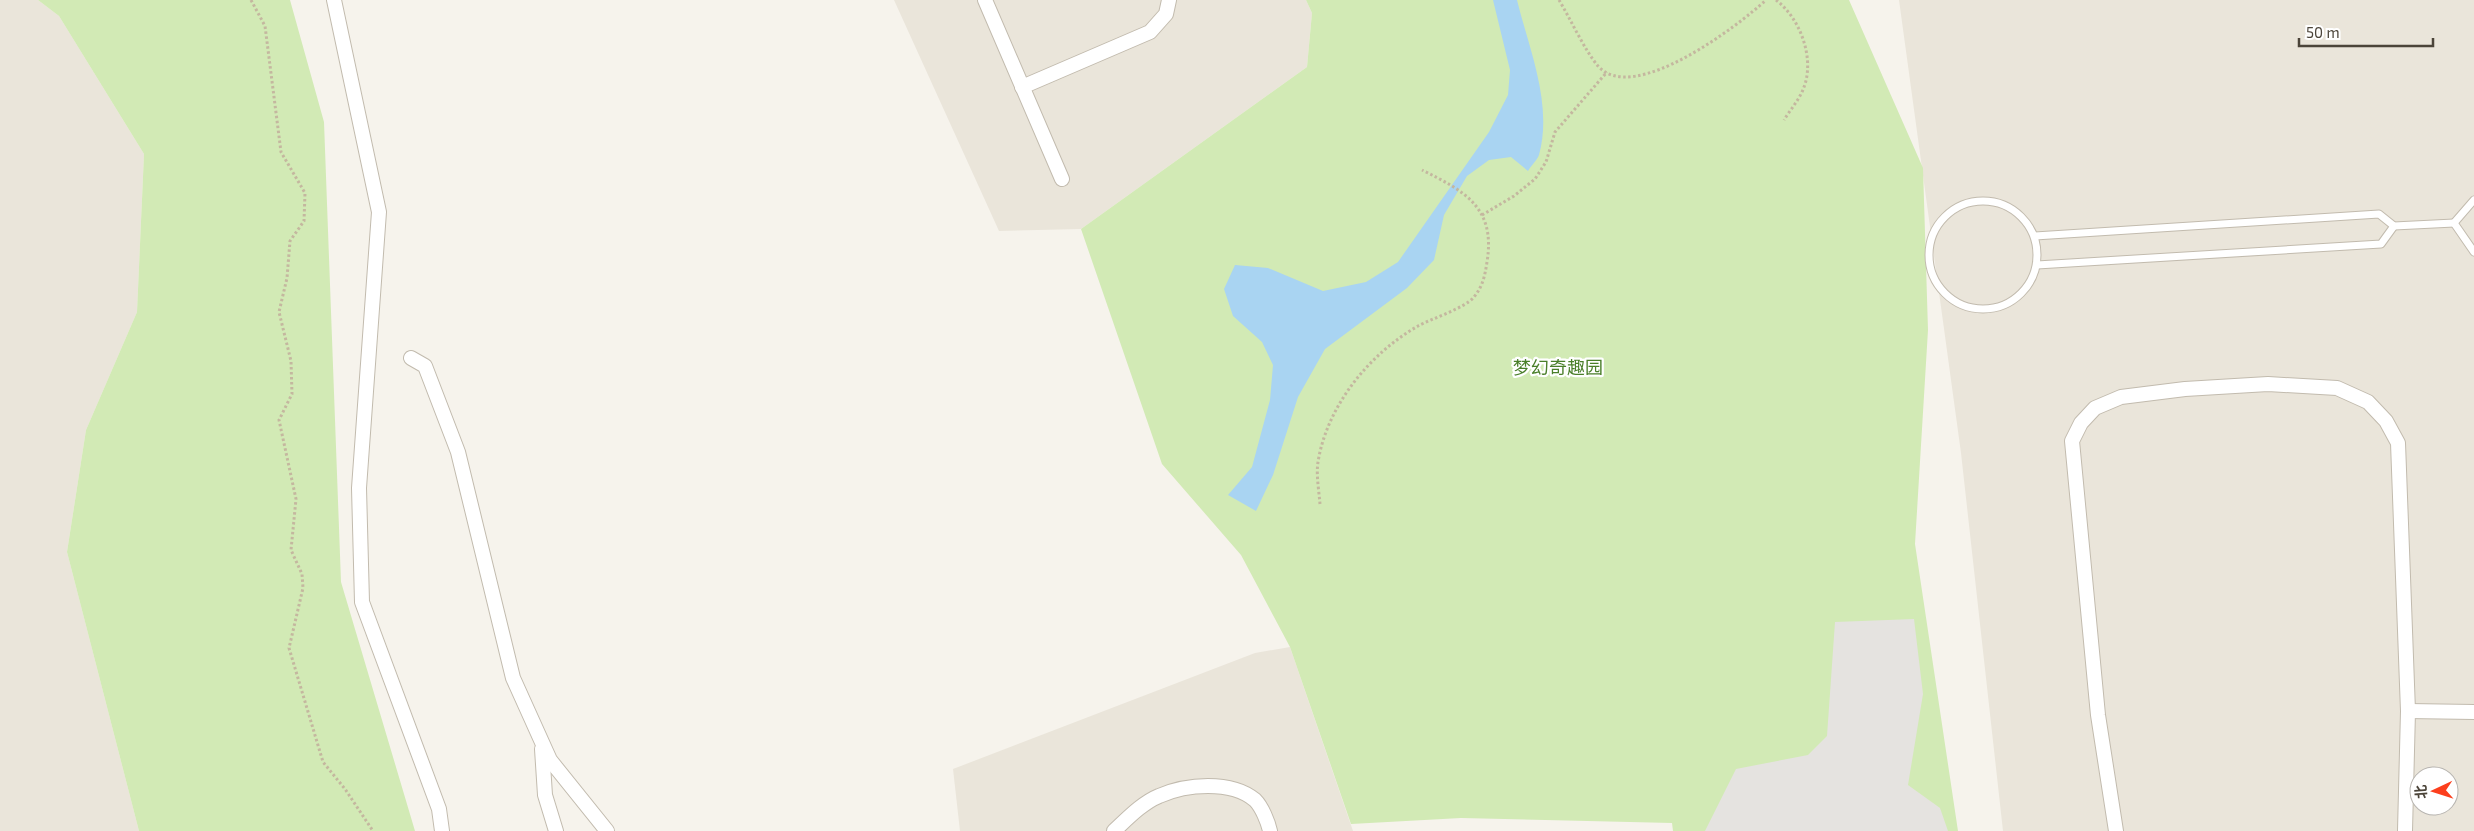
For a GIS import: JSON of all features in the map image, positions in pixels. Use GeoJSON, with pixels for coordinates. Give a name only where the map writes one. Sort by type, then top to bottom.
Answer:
{"type":"FeatureCollection","features":[{"type":"Feature","properties":{"kind":"street"},"geometry":{"type":"LineString","coordinates":[[334,0],[378,212],[359,488],[362,602],[439,810],[442,831]]}},
{"type":"Feature","properties":{"kind":"street"},"geometry":{"type":"LineString","coordinates":[[985,0],[1062,179]]}},
{"type":"Feature","properties":{"kind":"street"},"geometry":{"type":"LineString","coordinates":[[1022,87],[1150,32],[1166,14],[1169,0]]}},
{"type":"Feature","properties":{"kind":"street"},"geometry":{"type":"LineString","coordinates":[[411,358],[425,366],[458,452],[512,678],[550,760],[607,831]]}},
{"type":"Feature","properties":{"kind":"street"},"geometry":{"type":"LineString","coordinates":[[2116,831],[2098,715],[2072,441],[2081,423],[2095,408],[2121,397],[2186,389],[2268,384],[2337,388],[2368,402],[2386,421],[2398,443],[2408,711],[2405,831]]}},
{"type":"Feature","properties":{"kind":"street"},"geometry":{"type":"LineString","coordinates":[[2408,711],[2474,712]]}},
{"type":"Feature","properties":{"kind":"street"},"geometry":{"type":"LineString","coordinates":[[542,746],[545,795],[556,831]]}},
{"type":"Feature","properties":{"kind":"street"},"geometry":{"type":"LineString","coordinates":[[1114,831],[1132,814],[1158,796],[1182,788],[1209,787],[1232,789],[1256,800],[1270,831]]}},
{"type":"Feature","properties":{"kind":"lane"},"geometry":{"type":"LineString","coordinates":[[1980,200],[1998,202],[2014,209],[2026,221],[2035,236],[2038,251],[2037,266],[2031,282],[2020,295],[2006,305],[1989,309],[1972,308],[1956,302],[1942,291],[1933,276],[1929,259],[1930,242],[1937,225],[1948,212],[1964,203],[1980,200]]}},
{"type":"Feature","properties":{"kind":"lane"},"geometry":{"type":"LineString","coordinates":[[2035,236],[2379,214],[2394,226],[2454,223],[2474,200]]}},
{"type":"Feature","properties":{"kind":"lane"},"geometry":{"type":"LineString","coordinates":[[2454,223],[2474,252]]}},
{"type":"Feature","properties":{"kind":"lane"},"geometry":{"type":"LineString","coordinates":[[2037,266],[2381,244],[2394,226]]}},
{"type":"Feature","properties":{"kind":"path"},"geometry":{"type":"LineString","coordinates":[[251,0],[265,26],[281,152],[305,193],[304,221],[290,241],[287,278],[279,312],[291,361],[292,394],[279,420],[296,500],[291,550],[302,574],[302,588],[289,648],[323,762],[373,831]]}},
{"type":"Feature","properties":{"kind":"path"},"geometry":{"type":"LineString","coordinates":[[1559,0],[1598,66],[1612,76],[1630,78],[1679,62],[1746,18],[1766,0]]}},
{"type":"Feature","properties":{"kind":"path"},"geometry":{"type":"LineString","coordinates":[[1776,0],[1785,7],[1800,28],[1806,56],[1807,75],[1804,88],[1784,120]]}},
{"type":"Feature","properties":{"kind":"path"},"geometry":{"type":"LineString","coordinates":[[1482,214],[1514,196],[1534,179],[1546,162],[1555,132],[1607,72]]}},
{"type":"Feature","properties":{"kind":"path"},"geometry":{"type":"LineString","coordinates":[[1320,504],[1318,464],[1325,434],[1338,405],[1359,376],[1408,331],[1436,315],[1461,307],[1474,298],[1484,280],[1489,253],[1486,221],[1475,204],[1454,186],[1422,170]]}},
{"type":"Feature","properties":{"kind":"shaded area"},"geometry":{"type":"Polygon","coordinates":[[[0,0],[38,0],[59,16],[144,154],[137,312],[86,430],[67,552],[139,831],[0,831],[0,0]]]}},
{"type":"Feature","properties":{"kind":"shaded area"},"geometry":{"type":"Polygon","coordinates":[[[894,0],[1306,0],[1312,13],[1307,67],[1081,229],[999,231],[894,0]]]}},
{"type":"Feature","properties":{"kind":"shaded area"},"geometry":{"type":"Polygon","coordinates":[[[1899,0],[2474,0],[2474,831],[2003,831],[1961,453],[1899,0]]]}},
{"type":"Feature","properties":{"kind":"shaded area"},"geometry":{"type":"Polygon","coordinates":[[[1914,619],[1923,694],[1908,785],[1940,808],[1948,831],[1705,831],[1736,769],[1808,755],[1827,736],[1835,622],[1914,619]]]}},
{"type":"Feature","properties":{"kind":"shaded area"},"geometry":{"type":"Polygon","coordinates":[[[1290,647],[1353,831],[960,831],[953,769],[1255,653],[1290,647]]]}},
{"type":"Feature","properties":{"kind":"green space"},"geometry":{"type":"Polygon","coordinates":[[[38,0],[290,0],[324,122],[341,582],[415,831],[139,831],[67,552],[86,430],[137,312],[144,154],[59,16],[38,0]]]}},
{"type":"Feature","properties":{"kind":"green space","name":"梦幻奇趣园"},"geometry":{"type":"Polygon","coordinates":[[[1306,0],[1849,0],[1923,168],[1928,330],[1915,544],[1958,831],[1673,831],[1672,823],[1461,818],[1351,824],[1290,647],[1241,555],[1162,464],[1081,229],[1307,67],[1312,13],[1306,0]]]}},
{"type":"Feature","properties":{"kind":"water"},"geometry":{"type":"Polygon","coordinates":[[[1493,0],[1517,0],[1538,77],[1541,96],[1543,136],[1539,155],[1528,171],[1511,157],[1489,160],[1467,176],[1444,215],[1434,260],[1407,288],[1325,349],[1298,397],[1273,475],[1256,511],[1228,495],[1252,467],[1270,400],[1273,365],[1262,342],[1233,316],[1224,289],[1235,265],[1268,268],[1323,291],[1366,282],[1398,262],[1489,132],[1508,95],[1510,70],[1493,0]]]}}]}
